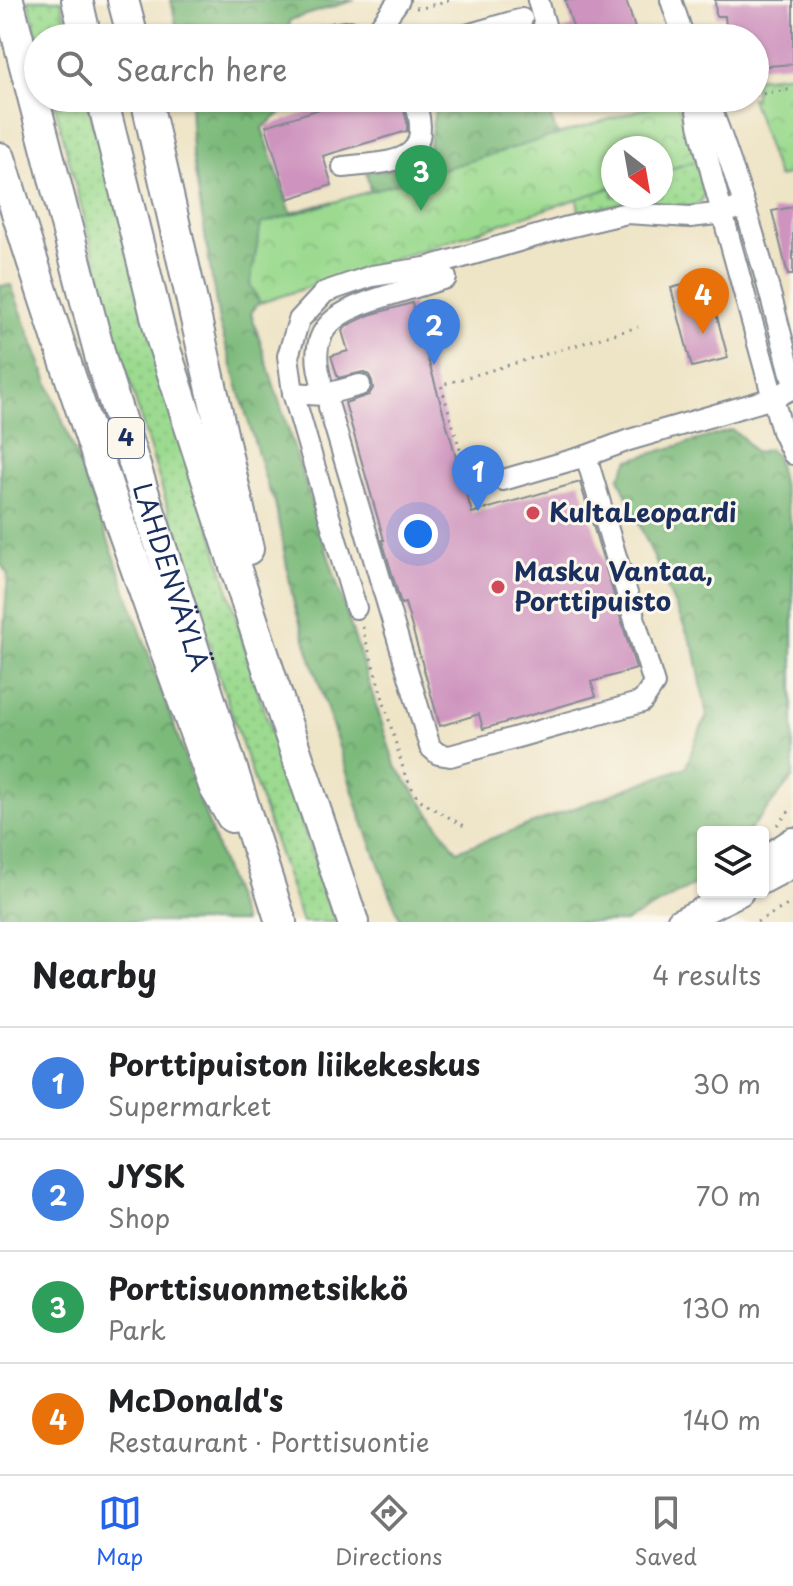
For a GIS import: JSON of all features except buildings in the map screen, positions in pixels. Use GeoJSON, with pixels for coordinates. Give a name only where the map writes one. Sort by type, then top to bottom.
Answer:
{"type":"FeatureCollection","features":[{"type":"Feature","properties":{"kind":"highway","name":"LAHDENVÄYLÄ"},"geometry":{"type":"LineString","coordinates":[[8,0],[24,62]]}},
{"type":"Feature","properties":{"kind":"highway"},"geometry":{"type":"LineString","coordinates":[[77,0],[83,24]]}},
{"type":"Feature","properties":{"kind":"highway"},"geometry":{"type":"LineString","coordinates":[[123,0],[130,24]]}},
{"type":"Feature","properties":{"kind":"highway"},"geometry":{"type":"LineString","coordinates":[[131,0],[133,24]]}},
{"type":"Feature","properties":{"kind":"highway","name":"LAHDENVÄYLÄ"},"geometry":{"type":"LineString","coordinates":[[37,112],[102,363],[281,922]]}},
{"type":"Feature","properties":{"kind":"highway"},"geometry":{"type":"LineString","coordinates":[[105,112],[162,340],[353,922]]}},
{"type":"Feature","properties":{"kind":"highway"},"geometry":{"type":"LineString","coordinates":[[149,112],[251,562],[272,681]]}},
{"type":"Feature","properties":{"kind":"highway"},"geometry":{"type":"LineString","coordinates":[[0,158],[135,569],[215,788],[263,870]]}},
{"type":"Feature","properties":{"kind":"main road"},"geometry":{"type":"LineString","coordinates":[[769,853],[788,829]]}},
{"type":"Feature","properties":{"kind":"main road"},"geometry":{"type":"LineString","coordinates":[[769,877],[793,864]]}},
{"type":"Feature","properties":{"kind":"main road"},"geometry":{"type":"LineString","coordinates":[[673,922],[708,898]]}},
{"type":"Feature","properties":{"kind":"main road"},"geometry":{"type":"LineString","coordinates":[[680,922],[728,898]]}},
{"type":"Feature","properties":{"kind":"street"},"geometry":{"type":"LineString","coordinates":[[538,0],[545,24]]}},
{"type":"Feature","properties":{"kind":"street"},"geometry":{"type":"LineString","coordinates":[[671,0],[679,24]]}},
{"type":"Feature","properties":{"kind":"street"},"geometry":{"type":"LineString","coordinates":[[382,24],[398,2]]}},
{"type":"Feature","properties":{"kind":"street"},"geometry":{"type":"LineString","coordinates":[[505,24],[522,19]]}},
{"type":"Feature","properties":{"kind":"street"},"geometry":{"type":"LineString","coordinates":[[343,167],[403,159],[415,148],[420,132],[419,112]]}},
{"type":"Feature","properties":{"kind":"street"},"geometry":{"type":"LineString","coordinates":[[697,112],[782,431],[793,454]]}},
{"type":"Feature","properties":{"kind":"street"},"geometry":{"type":"LineString","coordinates":[[712,112],[766,279],[793,382]]}},
{"type":"Feature","properties":{"kind":"street"},"geometry":{"type":"LineString","coordinates":[[356,608],[293,393],[288,356],[299,320],[325,292],[372,276],[425,268],[627,213],[690,217],[744,207]]}},
{"type":"Feature","properties":{"kind":"street"},"geometry":{"type":"LineString","coordinates":[[321,380],[316,363],[320,337],[337,315],[364,303],[446,278]]}},
{"type":"Feature","properties":{"kind":"street"},"geometry":{"type":"LineString","coordinates":[[293,393],[323,395],[360,385]]}},
{"type":"Feature","properties":{"kind":"street"},"geometry":{"type":"LineString","coordinates":[[503,480],[773,398],[793,388]]}},
{"type":"Feature","properties":{"kind":"street"},"geometry":{"type":"LineString","coordinates":[[329,407],[430,747],[438,754],[450,756],[642,702],[654,684],[586,456]]}},
{"type":"Feature","properties":{"kind":"path"},"geometry":{"type":"LineString","coordinates":[[398,2],[410,8],[449,0]]}},
{"type":"Feature","properties":{"kind":"path"},"geometry":{"type":"LineString","coordinates":[[769,93],[793,89]]}},
{"type":"Feature","properties":{"kind":"path"},"geometry":{"type":"LineString","coordinates":[[478,511],[441,385],[638,327]]}},
{"type":"Feature","properties":{"kind":"path"},"geometry":{"type":"LineString","coordinates":[[356,608],[405,775],[417,797],[466,827]]}},
{"type":"Feature","properties":{"kind":"path"},"geometry":{"type":"LineString","coordinates":[[788,829],[793,807]]}},
{"type":"Feature","properties":{"kind":"path"},"geometry":{"type":"LineString","coordinates":[[757,922],[793,902]]}},
{"type":"Feature","properties":{"kind":"green space"},"geometry":{"type":"Polygon","coordinates":[[[28,0],[61,0],[67,24],[34,24],[28,0]]]}},
{"type":"Feature","properties":{"kind":"green space"},"geometry":{"type":"Polygon","coordinates":[[[171,0],[355,0],[290,20],[290,24],[176,24],[171,0]]]}},
{"type":"Feature","properties":{"kind":"green space"},"geometry":{"type":"Polygon","coordinates":[[[793,74],[793,174],[778,177],[756,112],[769,112],[769,77],[793,74]]]}},
{"type":"Feature","properties":{"kind":"green space"},"geometry":{"type":"Polygon","coordinates":[[[57,112],[90,112],[258,692],[335,922],[302,922],[220,679],[111,320],[57,112]]]}},
{"type":"Feature","properties":{"kind":"green space"},"geometry":{"type":"Polygon","coordinates":[[[190,112],[281,112],[262,128],[291,213],[331,202],[338,210],[251,313],[395,765],[457,851],[686,767],[707,716],[695,651],[619,478],[629,460],[732,430],[755,453],[768,449],[776,455],[793,532],[793,775],[753,826],[697,826],[697,884],[625,922],[401,922],[361,817],[294,604],[275,502],[268,488],[219,322],[192,154],[190,112]]]}},
{"type":"Feature","properties":{"kind":"green space"},"geometry":{"type":"Polygon","coordinates":[[[435,112],[549,112],[557,134],[662,112],[661,136],[601,136],[601,150],[371,194],[366,172],[403,169],[428,151],[435,112]]]}},
{"type":"Feature","properties":{"kind":"green space"},"geometry":{"type":"Polygon","coordinates":[[[633,112],[680,112],[697,160],[673,168],[673,136],[601,136],[601,191],[260,303],[250,284],[261,224],[633,112]]]}},
{"type":"Feature","properties":{"kind":"green space"},"geometry":{"type":"Polygon","coordinates":[[[697,160],[704,191],[700,202],[694,206],[673,207],[673,168],[697,160]]]}},
{"type":"Feature","properties":{"kind":"green space"},"geometry":{"type":"Polygon","coordinates":[[[601,191],[601,208],[579,212],[577,198],[601,191]]]}},
{"type":"Feature","properties":{"kind":"green space"},"geometry":{"type":"Polygon","coordinates":[[[11,285],[113,553],[243,922],[0,922],[0,675],[8,575],[0,563],[0,286],[11,285]]]}},
{"type":"Feature","properties":{"kind":"place","name":"Porttisuonmetsikkö"},"geometry":{"type":"Point","coordinates":[421,211]}},
{"type":"Feature","properties":{"kind":"place","name":"McDonald's"},"geometry":{"type":"Point","coordinates":[703,334]}},
{"type":"Feature","properties":{"kind":"place","name":"JYSK"},"geometry":{"type":"Point","coordinates":[434,365]}},
{"type":"Feature","properties":{"kind":"place","name":"Porttipuiston liikekeskus"},"geometry":{"type":"Point","coordinates":[478,511]}},
{"type":"Feature","properties":{"kind":"place","name":"KultaLeopardi"},"geometry":{"type":"Point","coordinates":[533,513]}},
{"type":"Feature","properties":{"kind":"place","name":"Masku Vantaa, Porttipuisto"},"geometry":{"type":"Point","coordinates":[498,587]}}]}
